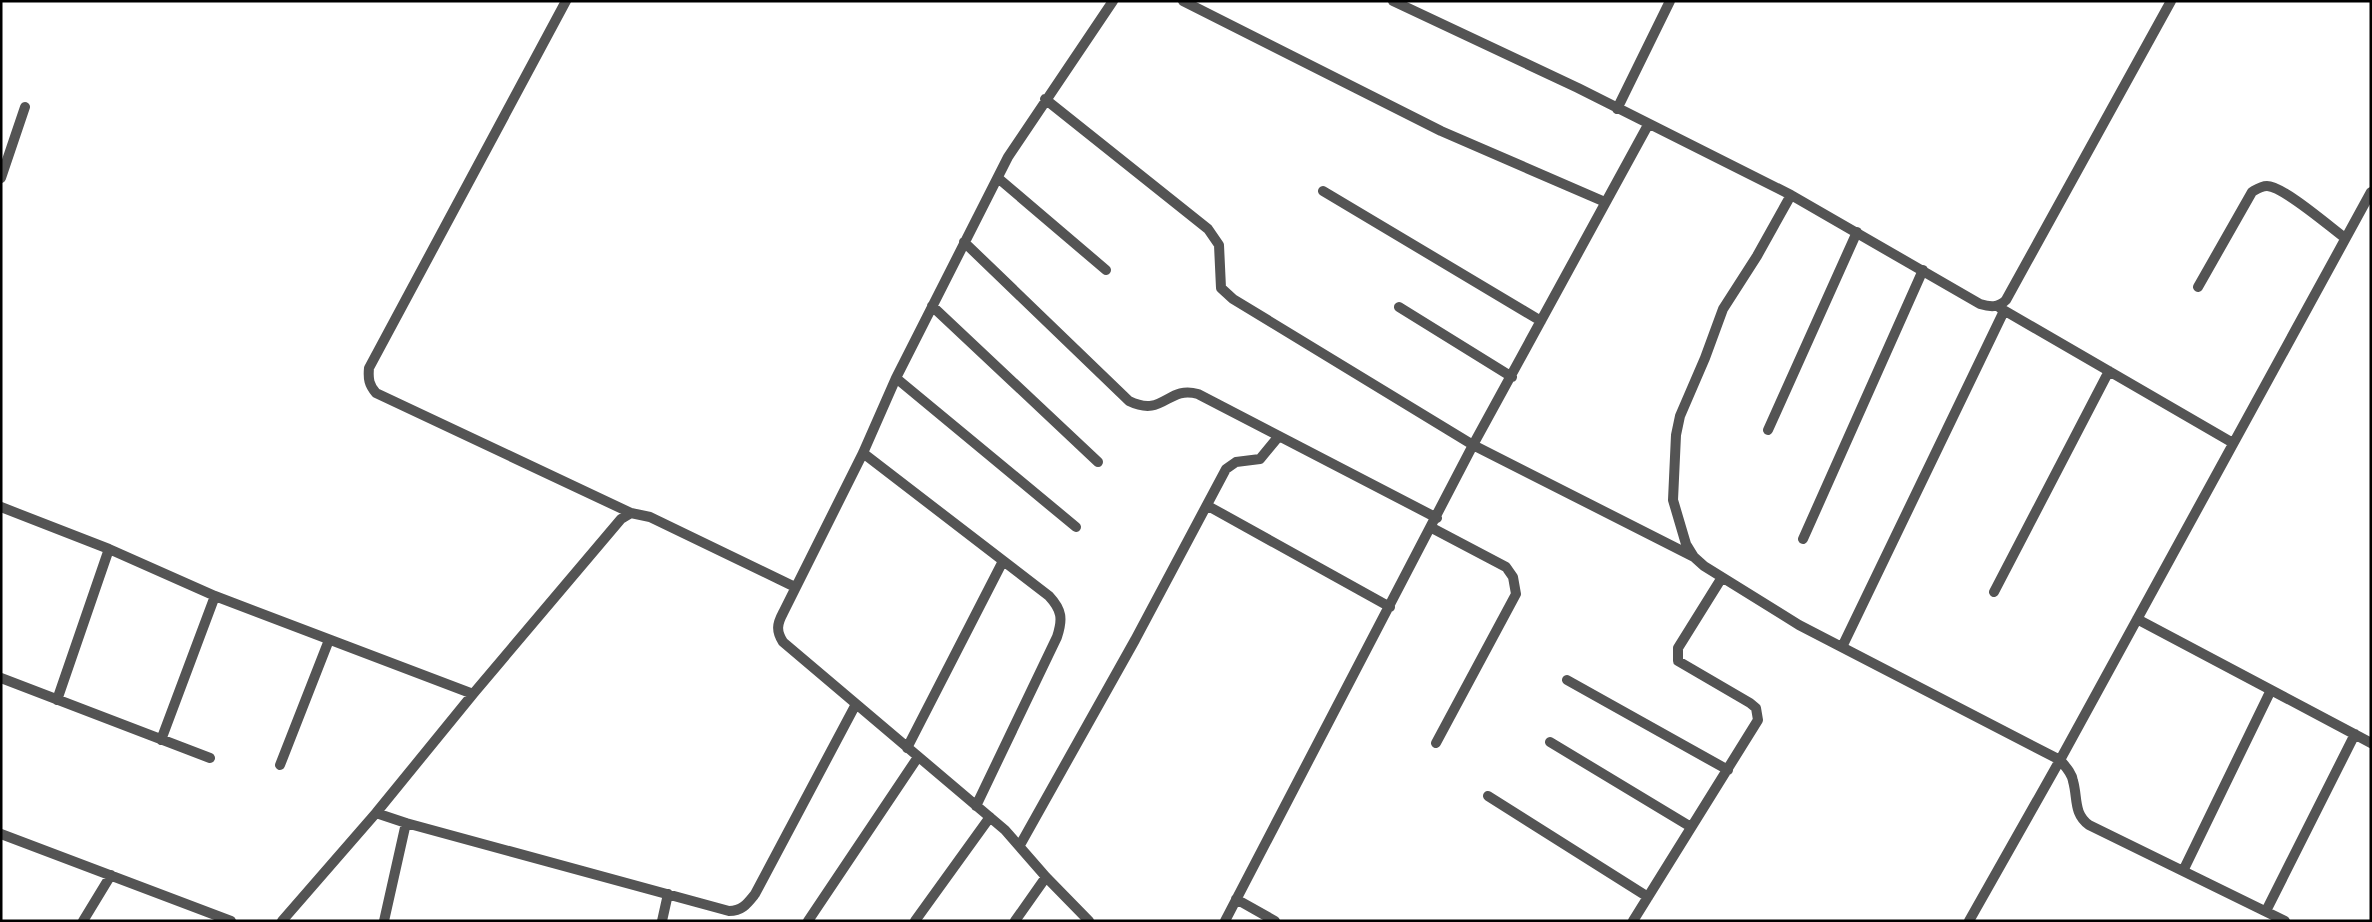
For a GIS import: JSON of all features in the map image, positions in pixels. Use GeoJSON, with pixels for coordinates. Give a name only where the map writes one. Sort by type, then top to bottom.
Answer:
{"type":"FeatureCollection","features":[{"type":"Feature","properties":{"kind":"street"},"geometry":{"type":"LineString","coordinates":[[566,1],[370,368],[368,378],[370,386],[376,393],[632,514],[650,517],[795,587]]}},
{"type":"Feature","properties":{"kind":"street"},"geometry":{"type":"LineString","coordinates":[[1088,921],[1046,877],[1020,845],[990,816],[782,642],[778,635],[778,622],[863,453],[896,378],[1008,157],[1045,99],[1113,1]]}},
{"type":"Feature","properties":{"kind":"street"},"geometry":{"type":"LineString","coordinates":[[1183,1],[1441,130],[1606,202]]}},
{"type":"Feature","properties":{"kind":"street"},"geometry":{"type":"LineString","coordinates":[[1393,1],[1791,195],[1980,304],[2001,309],[2233,443]]}},
{"type":"Feature","properties":{"kind":"street"},"geometry":{"type":"LineString","coordinates":[[1617,109],[1670,1]]}},
{"type":"Feature","properties":{"kind":"street"},"geometry":{"type":"LineString","coordinates":[[1842,647],[2001,309],[2171,1]]}},
{"type":"Feature","properties":{"kind":"street"},"geometry":{"type":"LineString","coordinates":[[1045,99],[1208,229],[1218,244],[1221,255],[1219,278],[1225,293],[1473,445],[1694,557],[1722,579],[1799,625],[2060,760],[2073,778],[2077,811],[2083,821],[2285,921]]}},
{"type":"Feature","properties":{"kind":"street"},"geometry":{"type":"LineString","coordinates":[[1,178],[25,107]]}},
{"type":"Feature","properties":{"kind":"street"},"geometry":{"type":"LineString","coordinates":[[1225,921],[1432,528],[1473,445],[1512,377],[1648,125]]}},
{"type":"Feature","properties":{"kind":"street"},"geometry":{"type":"LineString","coordinates":[[998,178],[1106,270]]}},
{"type":"Feature","properties":{"kind":"street"},"geometry":{"type":"LineString","coordinates":[[2198,287],[2252,192],[2259,188],[2266,186],[2281,190],[2345,238]]}},
{"type":"Feature","properties":{"kind":"street"},"geometry":{"type":"LineString","coordinates":[[1323,191],[1541,321]]}},
{"type":"Feature","properties":{"kind":"street"},"geometry":{"type":"LineString","coordinates":[[1969,921],[2060,760],[2371,192]]}},
{"type":"Feature","properties":{"kind":"street"},"geometry":{"type":"LineString","coordinates":[[1694,557],[1686,544],[1673,500],[1675,443],[1680,416],[1726,302],[1753,262],[1791,195]]}},
{"type":"Feature","properties":{"kind":"street"},"geometry":{"type":"LineString","coordinates":[[1768,430],[1857,232]]}},
{"type":"Feature","properties":{"kind":"street"},"geometry":{"type":"LineString","coordinates":[[964,242],[1129,401],[1151,407],[1180,392],[1191,392],[1437,518]]}},
{"type":"Feature","properties":{"kind":"street"},"geometry":{"type":"LineString","coordinates":[[1803,539],[1923,270]]}},
{"type":"Feature","properties":{"kind":"street"},"geometry":{"type":"LineString","coordinates":[[932,306],[1098,462]]}},
{"type":"Feature","properties":{"kind":"street"},"geometry":{"type":"LineString","coordinates":[[1399,307],[1512,377]]}},
{"type":"Feature","properties":{"kind":"street"},"geometry":{"type":"LineString","coordinates":[[1994,592],[2109,371]]}},
{"type":"Feature","properties":{"kind":"street"},"geometry":{"type":"LineString","coordinates":[[896,378],[1076,526]]}},
{"type":"Feature","properties":{"kind":"street"},"geometry":{"type":"LineString","coordinates":[[1020,845],[1136,640],[1230,464],[1265,456],[1279,436]]}},
{"type":"Feature","properties":{"kind":"street"},"geometry":{"type":"LineString","coordinates":[[863,453],[1049,596],[1058,606],[1062,616],[1061,624],[976,806]]}},
{"type":"Feature","properties":{"kind":"street"},"geometry":{"type":"LineString","coordinates":[[1208,506],[1390,607]]}},
{"type":"Feature","properties":{"kind":"street"},"geometry":{"type":"LineString","coordinates":[[1,507],[109,549],[215,596],[473,694]]}},
{"type":"Feature","properties":{"kind":"street"},"geometry":{"type":"LineString","coordinates":[[282,921],[376,813],[473,694],[621,519],[632,514]]}},
{"type":"Feature","properties":{"kind":"street"},"geometry":{"type":"LineString","coordinates":[[1432,528],[1506,567],[1513,577],[1516,594],[1436,743]]}},
{"type":"Feature","properties":{"kind":"street"},"geometry":{"type":"LineString","coordinates":[[57,700],[109,549]]}},
{"type":"Feature","properties":{"kind":"street"},"geometry":{"type":"LineString","coordinates":[[907,748],[1003,561]]}},
{"type":"Feature","properties":{"kind":"street"},"geometry":{"type":"LineString","coordinates":[[1633,921],[1756,727],[1759,714],[1750,703],[1678,661],[1678,648],[1722,579]]}},
{"type":"Feature","properties":{"kind":"street"},"geometry":{"type":"LineString","coordinates":[[162,740],[215,596]]}},
{"type":"Feature","properties":{"kind":"street"},"geometry":{"type":"LineString","coordinates":[[2137,618],[2371,743]]}},
{"type":"Feature","properties":{"kind":"street"},"geometry":{"type":"LineString","coordinates":[[280,765],[329,640]]}},
{"type":"Feature","properties":{"kind":"street"},"geometry":{"type":"LineString","coordinates":[[1,678],[210,758]]}},
{"type":"Feature","properties":{"kind":"street"},"geometry":{"type":"LineString","coordinates":[[1567,680],[1728,770]]}},
{"type":"Feature","properties":{"kind":"street"},"geometry":{"type":"LineString","coordinates":[[2183,871],[2271,690]]}},
{"type":"Feature","properties":{"kind":"street"},"geometry":{"type":"LineString","coordinates":[[376,813],[406,823],[729,911],[737,911],[748,903],[755,894],[856,704]]}},
{"type":"Feature","properties":{"kind":"street"},"geometry":{"type":"LineString","coordinates":[[2266,912],[2355,734]]}},
{"type":"Feature","properties":{"kind":"street"},"geometry":{"type":"LineString","coordinates":[[1550,742],[1691,828]]}},
{"type":"Feature","properties":{"kind":"street"},"geometry":{"type":"LineString","coordinates":[[808,921],[918,757]]}},
{"type":"Feature","properties":{"kind":"street"},"geometry":{"type":"LineString","coordinates":[[1488,796],[1648,897]]}},
{"type":"Feature","properties":{"kind":"street"},"geometry":{"type":"LineString","coordinates":[[915,921],[990,816]]}},
{"type":"Feature","properties":{"kind":"street"},"geometry":{"type":"LineString","coordinates":[[384,921],[406,823]]}},
{"type":"Feature","properties":{"kind":"street"},"geometry":{"type":"LineString","coordinates":[[1,834],[231,921]]}},
{"type":"Feature","properties":{"kind":"street"},"geometry":{"type":"LineString","coordinates":[[83,921],[111,875]]}},
{"type":"Feature","properties":{"kind":"street"},"geometry":{"type":"LineString","coordinates":[[1016,921],[1046,877]]}},
{"type":"Feature","properties":{"kind":"street"},"geometry":{"type":"LineString","coordinates":[[662,921],[668,894]]}},
{"type":"Feature","properties":{"kind":"street"},"geometry":{"type":"LineString","coordinates":[[1236,899],[1275,921]]}}]}
